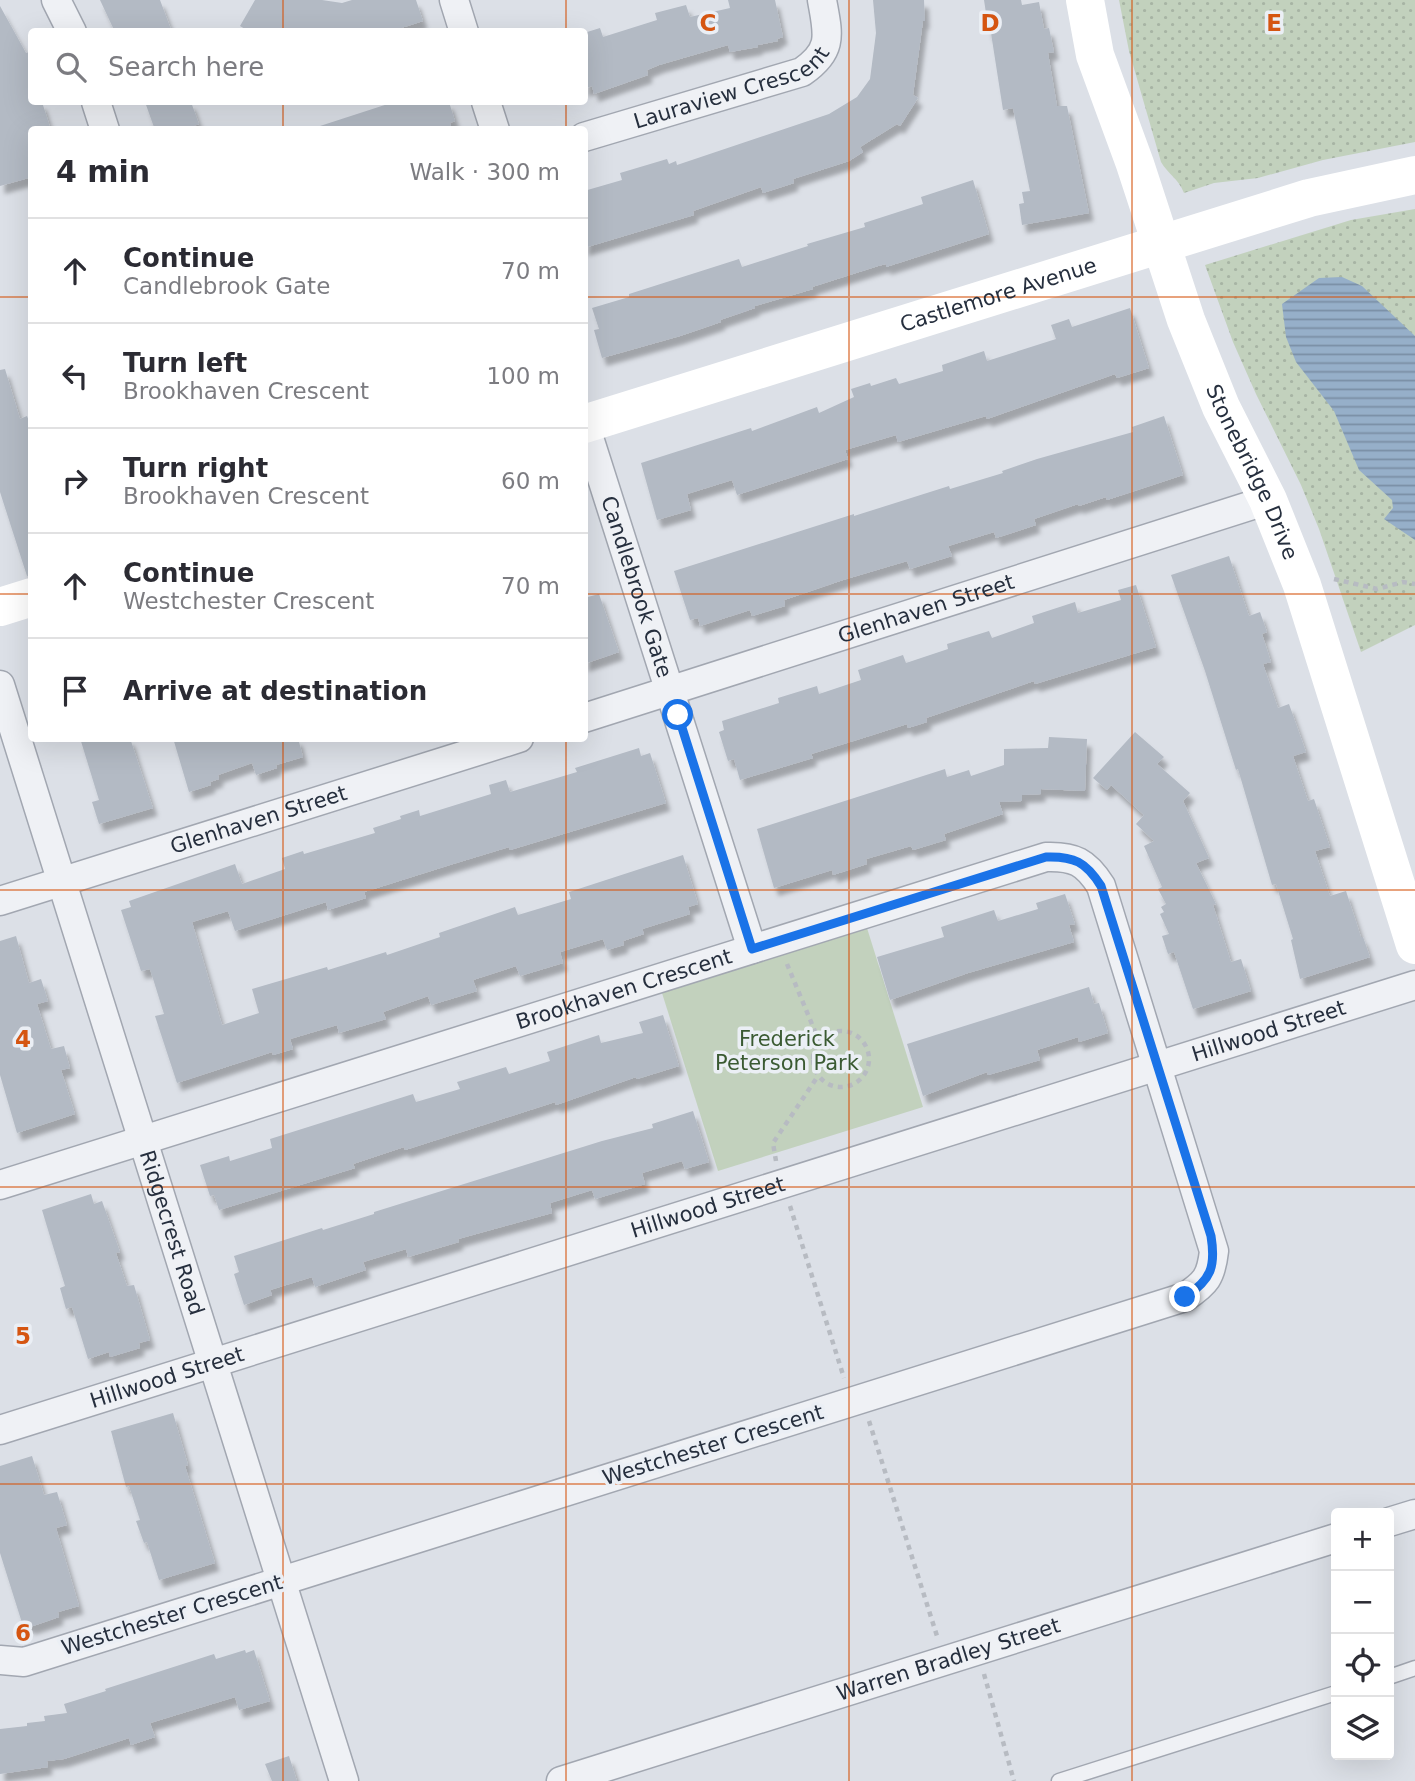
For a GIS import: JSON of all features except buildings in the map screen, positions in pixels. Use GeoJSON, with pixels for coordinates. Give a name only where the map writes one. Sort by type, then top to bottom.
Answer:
{"type":"FeatureCollection","features":[{"type":"Feature","properties":{"kind":"street"},"geometry":{"type":"LineString","coordinates":[[56,0],[70,28]]}},
{"type":"Feature","properties":{"kind":"street"},"geometry":{"type":"LineString","coordinates":[[454,0],[463,28]]}},
{"type":"Feature","properties":{"kind":"street","name":"Lauraview Crescent"},"geometry":{"type":"LineString","coordinates":[[588,136],[802,72],[813,64],[827,45],[822,0]]}},
{"type":"Feature","properties":{"kind":"street","name":"Stonebridge Drive"},"geometry":{"type":"LineString","coordinates":[[1085,0],[1096,55],[1196,348],[1221,407],[1268,500],[1303,585],[1415,945]]}},
{"type":"Feature","properties":{"kind":"street"},"geometry":{"type":"LineString","coordinates":[[97,105],[104,126]]}},
{"type":"Feature","properties":{"kind":"street"},"geometry":{"type":"LineString","coordinates":[[487,105],[494,126]]}},
{"type":"Feature","properties":{"kind":"street","name":"Castlemore Avenue"},"geometry":{"type":"LineString","coordinates":[[588,422],[1309,198],[1415,174]]}},
{"type":"Feature","properties":{"kind":"street","name":"Candlebrook Gate"},"geometry":{"type":"LineString","coordinates":[[588,432],[752,949]]}},
{"type":"Feature","properties":{"kind":"street","name":"Glenhaven Street"},"geometry":{"type":"LineString","coordinates":[[588,717],[1268,500]]}},
{"type":"Feature","properties":{"kind":"street"},"geometry":{"type":"LineString","coordinates":[[0,607],[28,598]]}},
{"type":"Feature","properties":{"kind":"street","name":"Ridgecrest Road"},"geometry":{"type":"LineString","coordinates":[[0,685],[344,1781]]}},
{"type":"Feature","properties":{"kind":"street","name":"Glenhaven Street"},"geometry":{"type":"LineString","coordinates":[[0,901],[506,742]]}},
{"type":"Feature","properties":{"kind":"street","name":"Brookhaven Crescent"},"geometry":{"type":"LineString","coordinates":[[0,1185],[1046,857],[1062,856],[1078,860],[1092,871],[1101,886],[1157,1066]]}},
{"type":"Feature","properties":{"kind":"street","name":"Hillwood Street"},"geometry":{"type":"LineString","coordinates":[[0,1430],[1415,985]]}},
{"type":"Feature","properties":{"kind":"street","name":"Westchester Crescent"},"geometry":{"type":"LineString","coordinates":[[0,1660],[24,1662],[1185,1297],[1204,1285],[1212,1268],[1213,1251],[1157,1066]]}},
{"type":"Feature","properties":{"kind":"street"},"geometry":{"type":"LineString","coordinates":[[1394,1520],[1415,1514]]}},
{"type":"Feature","properties":{"kind":"street","name":"Warren Bradley Street"},"geometry":{"type":"LineString","coordinates":[[561,1781],[1331,1540]]}},
{"type":"Feature","properties":{"kind":"lane"},"geometry":{"type":"LineString","coordinates":[[1394,1675],[1415,1668]]}},
{"type":"Feature","properties":{"kind":"lane"},"geometry":{"type":"LineString","coordinates":[[1059,1781],[1331,1695]]}},
{"type":"Feature","properties":{"kind":"path"},"geometry":{"type":"LineString","coordinates":[[1334,579],[1377,589],[1403,582],[1415,584]]}},
{"type":"Feature","properties":{"kind":"path"},"geometry":{"type":"LineString","coordinates":[[782,958],[790,969],[819,1041]]}},
{"type":"Feature","properties":{"kind":"path"},"geometry":{"type":"LineString","coordinates":[[835,1031],[853,1033],[866,1046],[869,1065],[860,1081],[852,1085],[833,1086],[818,1076],[813,1058],[819,1041],[835,1031]]}},
{"type":"Feature","properties":{"kind":"path"},"geometry":{"type":"LineString","coordinates":[[774,1156],[773,1143],[818,1076]]}},
{"type":"Feature","properties":{"kind":"path"},"geometry":{"type":"LineString","coordinates":[[981,1664],[1014,1781]]}},
{"type":"Feature","properties":{"kind":"green space"},"geometry":{"type":"Polygon","coordinates":[[[1119,0],[1415,0],[1415,142],[1323,160],[1258,178],[1214,183],[1184,193],[1161,162],[1129,51],[1119,0]]]}},
{"type":"Feature","properties":{"kind":"green space"},"geometry":{"type":"Polygon","coordinates":[[[1415,209],[1415,625],[1361,652],[1319,529],[1233,342],[1205,265],[1351,220],[1415,209]]]}},
{"type":"Feature","properties":{"kind":"green space","name":"Frederick Peterson Park"},"geometry":{"type":"Polygon","coordinates":[[[867,928],[923,1107],[718,1171],[662,993],[867,928]]]}},
{"type":"Feature","properties":{"kind":"water"},"geometry":{"type":"Polygon","coordinates":[[[1342,277],[1362,286],[1415,336],[1415,540],[1384,519],[1393,508],[1392,500],[1359,470],[1334,411],[1296,362],[1286,337],[1282,304],[1319,278],[1342,277]]]}},
{"type":"Feature","properties":{"kind":"route"},"geometry":{"type":"LineString","coordinates":[[678,715],[752,949],[1046,857],[1062,856],[1078,860],[1092,871],[1101,886],[1211,1236],[1212,1268],[1204,1285],[1185,1297]]}}]}
